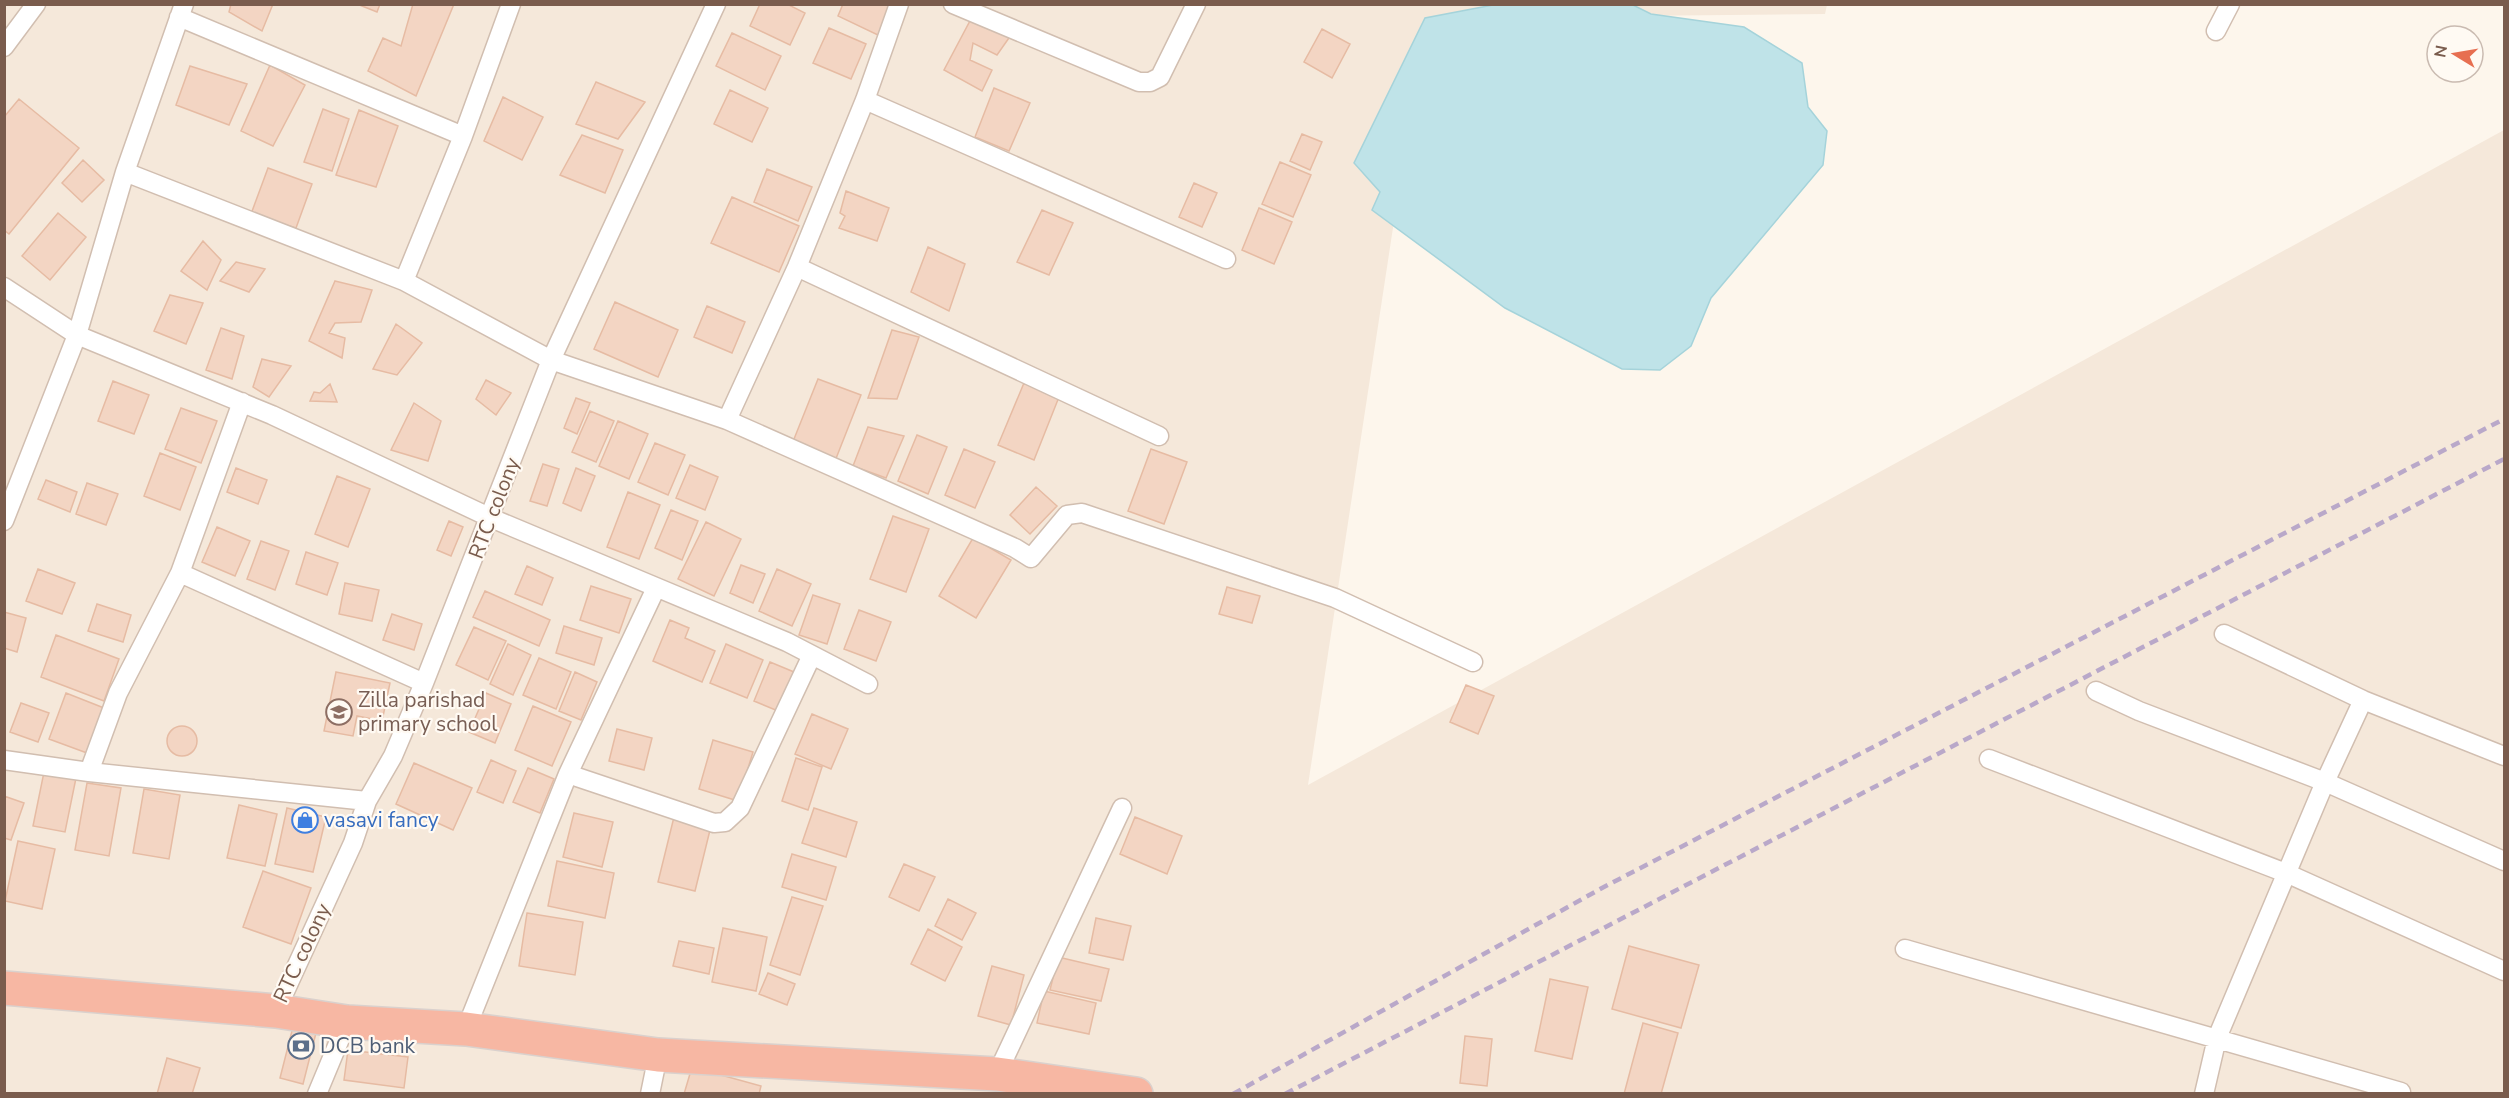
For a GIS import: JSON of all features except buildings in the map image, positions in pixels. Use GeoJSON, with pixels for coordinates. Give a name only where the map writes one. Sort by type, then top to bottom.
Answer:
{"type":"FeatureCollection","features":[{"type":"Feature","properties":{"kind":"highway"},"geometry":{"type":"LineString","coordinates":[[4,988],[276,1011],[347,1022],[466,1029],[658,1055],[997,1074],[1136,1094]]}},
{"type":"Feature","properties":{"kind":"street"},"geometry":{"type":"LineString","coordinates":[[4,47],[36,4]]}},
{"type":"Feature","properties":{"kind":"street"},"geometry":{"type":"LineString","coordinates":[[404,281],[463,136],[510,4]]}},
{"type":"Feature","properties":{"kind":"street","name":"RTC colony"},"geometry":{"type":"LineString","coordinates":[[276,1011],[353,843],[367,801],[393,756],[424,683],[491,518],[551,360],[716,4]]}},
{"type":"Feature","properties":{"kind":"street"},"geometry":{"type":"LineString","coordinates":[[727,420],[797,267],[865,100],[899,4]]}},
{"type":"Feature","properties":{"kind":"street"},"geometry":{"type":"LineString","coordinates":[[953,4],[1139,82],[1150,82],[1160,77],[1196,4]]}},
{"type":"Feature","properties":{"kind":"street"},"geometry":{"type":"LineString","coordinates":[[2216,31],[2230,4]]}},
{"type":"Feature","properties":{"kind":"street"},"geometry":{"type":"LineString","coordinates":[[4,521],[77,335],[125,172],[181,11],[463,136]]}},
{"type":"Feature","properties":{"kind":"street"},"geometry":{"type":"LineString","coordinates":[[865,100],[1226,259]]}},
{"type":"Feature","properties":{"kind":"street"},"geometry":{"type":"LineString","coordinates":[[125,172],[404,281],[551,360],[727,420],[1015,548],[1031,558],[1067,515],[1082,513],[1335,598],[1473,662]]}},
{"type":"Feature","properties":{"kind":"street"},"geometry":{"type":"LineString","coordinates":[[797,267],[1159,436]]}},
{"type":"Feature","properties":{"kind":"street"},"geometry":{"type":"LineString","coordinates":[[4,287],[77,335],[242,402],[491,518],[786,642],[868,684]]}},
{"type":"Feature","properties":{"kind":"street"},"geometry":{"type":"LineString","coordinates":[[88,772],[118,693],[180,573],[242,402]]}},
{"type":"Feature","properties":{"kind":"street"},"geometry":{"type":"LineString","coordinates":[[180,573],[424,683]]}},
{"type":"Feature","properties":{"kind":"street"},"geometry":{"type":"LineString","coordinates":[[466,1029],[568,774],[656,588]]}},
{"type":"Feature","properties":{"kind":"street"},"geometry":{"type":"LineString","coordinates":[[2224,634],[2363,699],[2505,756]]}},
{"type":"Feature","properties":{"kind":"street"},"geometry":{"type":"LineString","coordinates":[[568,774],[714,823],[725,822],[740,808],[812,655]]}},
{"type":"Feature","properties":{"kind":"street"},"geometry":{"type":"LineString","coordinates":[[2096,691],[2139,711],[2325,782],[2505,861]]}},
{"type":"Feature","properties":{"kind":"street"},"geometry":{"type":"LineString","coordinates":[[2204,1094],[2217,1038],[2325,782],[2363,699]]}},
{"type":"Feature","properties":{"kind":"street"},"geometry":{"type":"LineString","coordinates":[[1989,759],[2286,873],[2505,971]]}},
{"type":"Feature","properties":{"kind":"street"},"geometry":{"type":"LineString","coordinates":[[4,760],[88,772],[367,801]]}},
{"type":"Feature","properties":{"kind":"street"},"geometry":{"type":"LineString","coordinates":[[997,1074],[1122,808]]}},
{"type":"Feature","properties":{"kind":"street"},"geometry":{"type":"LineString","coordinates":[[1905,949],[2401,1092]]}},
{"type":"Feature","properties":{"kind":"street"},"geometry":{"type":"LineString","coordinates":[[317,1094],[347,1022]]}},
{"type":"Feature","properties":{"kind":"street"},"geometry":{"type":"LineString","coordinates":[[650,1094],[658,1055]]}},
{"type":"Feature","properties":{"kind":"shaded area"},"geometry":{"type":"Polygon","coordinates":[[[5,5],[1827,5],[1825,14],[1425,18],[1308,785],[2504,130],[2504,1093],[5,1094],[5,5]]]}},
{"type":"Feature","properties":{"kind":"water"},"geometry":{"type":"Polygon","coordinates":[[[1498,4],[1633,5],[1651,14],[1744,27],[1802,63],[1808,107],[1827,131],[1823,165],[1711,298],[1691,346],[1660,370],[1622,369],[1505,308],[1372,210],[1380,192],[1354,163],[1425,18],[1498,4]]]}},
{"type":"Feature","properties":{"kind":"railway"},"geometry":{"type":"LineString","coordinates":[[1233,1094],[1602,888],[2504,419]]}},
{"type":"Feature","properties":{"kind":"railway"},"geometry":{"type":"LineString","coordinates":[[1285,1094],[2504,459]]}},
{"type":"Feature","properties":{"kind":"place","name":"Zilla parishad primary school"},"geometry":{"type":"Point","coordinates":[339,712]}},
{"type":"Feature","properties":{"kind":"place","name":"vasavi fancy"},"geometry":{"type":"Point","coordinates":[305,820]}},
{"type":"Feature","properties":{"kind":"place","name":"DCB bank"},"geometry":{"type":"Point","coordinates":[301,1046]}}]}
